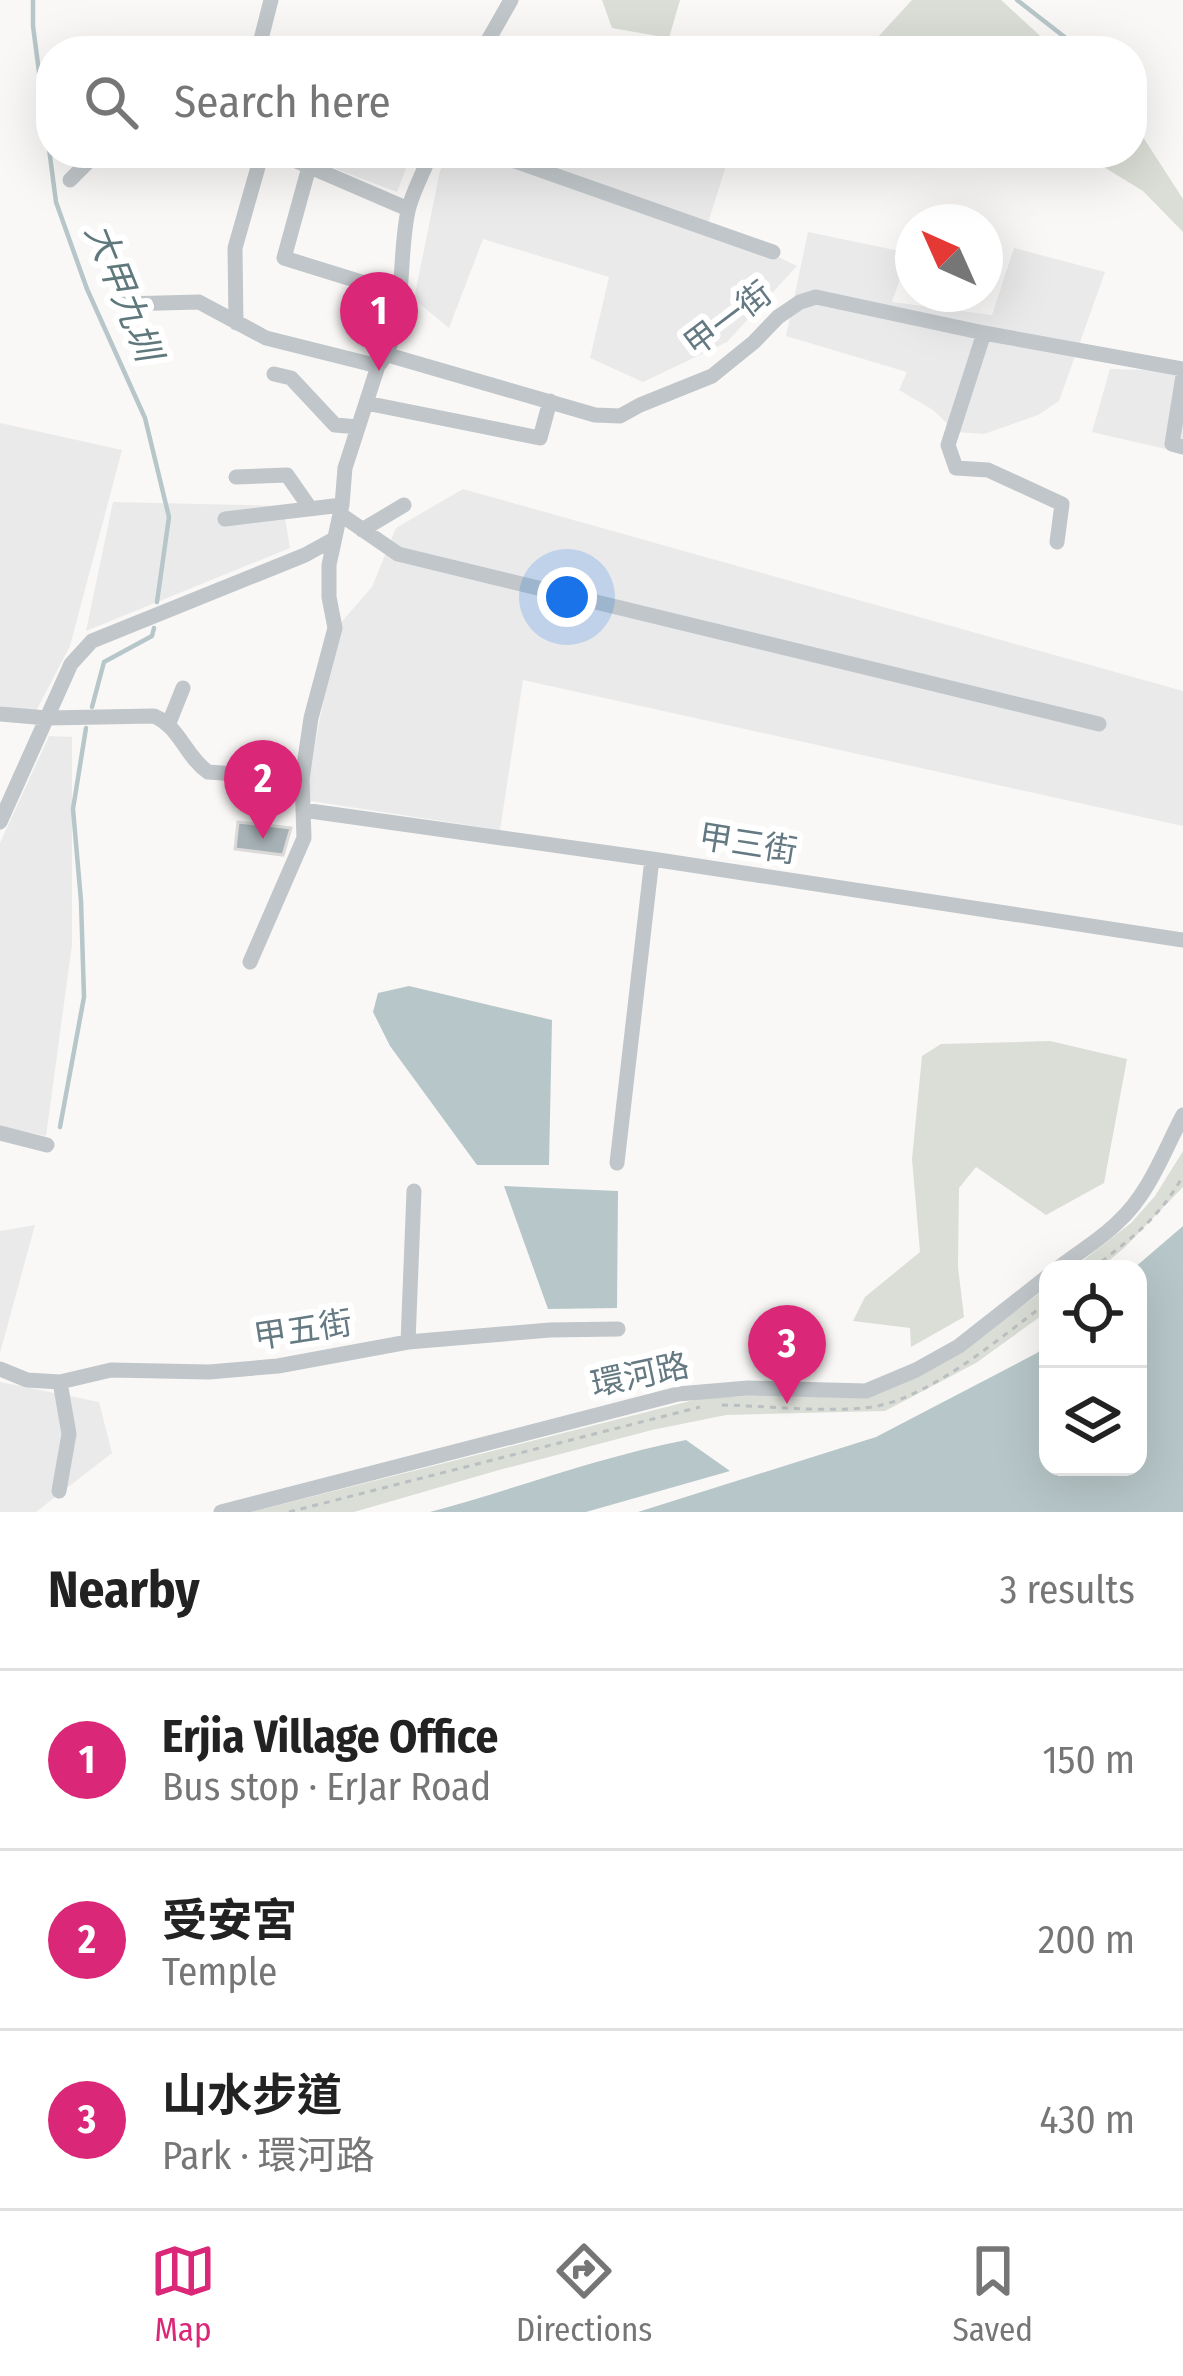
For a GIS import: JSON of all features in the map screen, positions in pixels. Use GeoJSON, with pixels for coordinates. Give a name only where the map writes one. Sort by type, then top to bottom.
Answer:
{"type":"FeatureCollection","features":[{"type":"Feature","properties":{"kind":"street"},"geometry":{"type":"LineString","coordinates":[[262,36],[271,0]]}},
{"type":"Feature","properties":{"kind":"street"},"geometry":{"type":"LineString","coordinates":[[491,36],[511,0]]}},
{"type":"Feature","properties":{"kind":"street"},"geometry":{"type":"LineString","coordinates":[[70,180],[82,168]]}},
{"type":"Feature","properties":{"kind":"street"},"geometry":{"type":"LineString","coordinates":[[236,322],[235,248],[258,168]]}},
{"type":"Feature","properties":{"kind":"street"},"geometry":{"type":"LineString","coordinates":[[309,168],[284,257],[400,294]]}},
{"type":"Feature","properties":{"kind":"street"},"geometry":{"type":"LineString","coordinates":[[311,168],[408,209]]}},
{"type":"Feature","properties":{"kind":"street"},"geometry":{"type":"LineString","coordinates":[[250,962],[304,838],[302,779],[310,718],[335,628],[329,565],[345,468],[383,361],[400,294],[408,209],[425,168]]}},
{"type":"Feature","properties":{"kind":"street"},"geometry":{"type":"LineString","coordinates":[[535,168],[773,252]]}},
{"type":"Feature","properties":{"kind":"street","name":"甲一街"},"geometry":{"type":"LineString","coordinates":[[123,304],[200,302],[266,338],[383,361],[595,415],[620,416],[712,376],[778,317],[816,297],[1183,372]]}},
{"type":"Feature","properties":{"kind":"street"},"geometry":{"type":"LineString","coordinates":[[984,333],[948,446],[956,468],[988,470],[1062,504],[1057,542]]}},
{"type":"Feature","properties":{"kind":"street"},"geometry":{"type":"LineString","coordinates":[[1183,372],[1172,444],[1183,447]]}},
{"type":"Feature","properties":{"kind":"street"},"geometry":{"type":"LineString","coordinates":[[274,374],[291,378],[335,424],[358,428]]}},
{"type":"Feature","properties":{"kind":"street"},"geometry":{"type":"LineString","coordinates":[[366,403],[540,438],[550,401]]}},
{"type":"Feature","properties":{"kind":"street"},"geometry":{"type":"LineString","coordinates":[[236,477],[287,475],[310,508]]}},
{"type":"Feature","properties":{"kind":"street"},"geometry":{"type":"LineString","coordinates":[[362,530],[404,505]]}},
{"type":"Feature","properties":{"kind":"street"},"geometry":{"type":"LineString","coordinates":[[225,519],[310,508],[341,510],[398,554],[1099,724]]}},
{"type":"Feature","properties":{"kind":"street"},"geometry":{"type":"LineString","coordinates":[[0,823],[71,664],[92,641],[334,539]]}},
{"type":"Feature","properties":{"kind":"street"},"geometry":{"type":"LineString","coordinates":[[169,722],[183,688]]}},
{"type":"Feature","properties":{"kind":"street"},"geometry":{"type":"LineString","coordinates":[[0,714],[154,716],[169,722],[208,772],[302,779]]}},
{"type":"Feature","properties":{"kind":"street","name":"甲三街"},"geometry":{"type":"LineString","coordinates":[[303,811],[1183,940]]}},
{"type":"Feature","properties":{"kind":"street"},"geometry":{"type":"LineString","coordinates":[[617,1163],[652,860]]}},
{"type":"Feature","properties":{"kind":"street"},"geometry":{"type":"LineString","coordinates":[[1069,1260],[1119,1222],[1134,1204],[1183,1115]]}},
{"type":"Feature","properties":{"kind":"street"},"geometry":{"type":"LineString","coordinates":[[0,1132],[46,1145]]}},
{"type":"Feature","properties":{"kind":"street"},"geometry":{"type":"LineString","coordinates":[[408,1342],[414,1191]]}},
{"type":"Feature","properties":{"kind":"street","name":"環河路"},"geometry":{"type":"LineString","coordinates":[[220,1512],[678,1394],[748,1388],[866,1391],[959,1346],[1039,1283]]}},
{"type":"Feature","properties":{"kind":"street","name":"甲五街"},"geometry":{"type":"LineString","coordinates":[[0,1369],[27,1380],[60,1382],[111,1370],[208,1372],[278,1366],[408,1342],[618,1329]]}},
{"type":"Feature","properties":{"kind":"street"},"geometry":{"type":"LineString","coordinates":[[58,1491],[69,1434],[60,1382]]}},
{"type":"Feature","properties":{"kind":"path"},"geometry":{"type":"LineString","coordinates":[[1104,1260],[1147,1226],[1183,1176]]}},
{"type":"Feature","properties":{"kind":"path"},"geometry":{"type":"LineString","coordinates":[[290,1512],[709,1405],[866,1408],[902,1398],[955,1371],[1039,1309]]}},
{"type":"Feature","properties":{"kind":"shaded area"},"geometry":{"type":"Polygon","coordinates":[[[602,0],[680,0],[670,36],[612,28],[602,0]]]}},
{"type":"Feature","properties":{"kind":"shaded area"},"geometry":{"type":"Polygon","coordinates":[[[912,0],[1001,0],[1040,36],[879,36],[912,0]]]}},
{"type":"Feature","properties":{"kind":"shaded area"},"geometry":{"type":"Polygon","coordinates":[[[1147,143],[1183,199],[1183,232],[1143,191],[1105,168],[1147,168],[1147,143]]]}},
{"type":"Feature","properties":{"kind":"shaded area"},"geometry":{"type":"Polygon","coordinates":[[[334,168],[406,168],[397,192],[334,168]]]}},
{"type":"Feature","properties":{"kind":"shaded area"},"geometry":{"type":"Polygon","coordinates":[[[725,168],[708,223],[797,266],[727,342],[643,382],[590,358],[609,277],[483,239],[449,328],[414,299],[440,171],[725,168]]]}},
{"type":"Feature","properties":{"kind":"shaded area"},"geometry":{"type":"Polygon","coordinates":[[[808,232],[895,250],[895,312],[1003,312],[1003,282],[1014,248],[1105,272],[1059,401],[1038,415],[984,434],[956,432],[933,410],[899,390],[907,372],[786,336],[808,232]]]}},
{"type":"Feature","properties":{"kind":"shaded area"},"geometry":{"type":"Polygon","coordinates":[[[1110,369],[1183,371],[1183,453],[1092,432],[1110,369]]]}},
{"type":"Feature","properties":{"kind":"shaded area"},"geometry":{"type":"Polygon","coordinates":[[[0,423],[122,450],[70,646],[35,713],[0,706],[0,423]]]}},
{"type":"Feature","properties":{"kind":"shaded area"},"geometry":{"type":"Polygon","coordinates":[[[463,489],[1183,691],[1183,826],[523,680],[500,830],[304,800],[338,626],[372,587],[396,528],[463,489]]]}},
{"type":"Feature","properties":{"kind":"shaded area"},"geometry":{"type":"Polygon","coordinates":[[[113,502],[283,506],[290,548],[86,631],[113,502]]]}},
{"type":"Feature","properties":{"kind":"shaded area"},"geometry":{"type":"Polygon","coordinates":[[[49,736],[72,737],[72,945],[46,1136],[0,1127],[0,843],[49,736]]]}},
{"type":"Feature","properties":{"kind":"shaded area"},"geometry":{"type":"Polygon","coordinates":[[[409,986],[552,1020],[549,1165],[477,1165],[390,1046],[373,1012],[378,993],[409,986]]]}},
{"type":"Feature","properties":{"kind":"shaded area"},"geometry":{"type":"Polygon","coordinates":[[[1050,1041],[1127,1059],[1104,1183],[1046,1215],[976,1167],[959,1188],[958,1267],[964,1317],[911,1347],[910,1328],[853,1321],[865,1297],[920,1252],[912,1159],[922,1056],[941,1044],[1050,1041]]]}},
{"type":"Feature","properties":{"kind":"shaded area"},"geometry":{"type":"Polygon","coordinates":[[[1183,1151],[1183,1187],[1110,1260],[1084,1260],[1131,1223],[1155,1196],[1183,1151]]]}},
{"type":"Feature","properties":{"kind":"shaded area"},"geometry":{"type":"Polygon","coordinates":[[[504,1186],[618,1191],[617,1308],[548,1309],[504,1186]]]}},
{"type":"Feature","properties":{"kind":"shaded area"},"geometry":{"type":"Polygon","coordinates":[[[35,1225],[0,1353],[0,1231],[35,1225]]]}},
{"type":"Feature","properties":{"kind":"shaded area"},"geometry":{"type":"Polygon","coordinates":[[[1183,1226],[1183,1512],[638,1512],[876,1437],[1039,1351],[1039,1476],[1147,1476],[1143,1260],[1183,1226]]]}},
{"type":"Feature","properties":{"kind":"shaded area"},"geometry":{"type":"Polygon","coordinates":[[[1039,1294],[1039,1318],[976,1363],[885,1411],[726,1415],[652,1430],[354,1512],[251,1512],[702,1398],[882,1390],[945,1362],[1039,1294]]]}},
{"type":"Feature","properties":{"kind":"shaded area"},"geometry":{"type":"Polygon","coordinates":[[[0,1382],[99,1402],[112,1453],[36,1512],[0,1512],[0,1382]]]}},
{"type":"Feature","properties":{"kind":"shaded area"},"geometry":{"type":"Polygon","coordinates":[[[686,1440],[730,1471],[586,1512],[430,1512],[589,1464],[686,1440]]]}},
{"type":"Feature","properties":{"kind":"building"},"geometry":{"type":"Polygon","coordinates":[[[238,822],[291,828],[283,855],[235,849],[238,822]]]}},
{"type":"Feature","properties":{"kind":"waterway","name":"大甲九圳"},"geometry":{"type":"LineString","coordinates":[[33,0],[36,49]]}},
{"type":"Feature","properties":{"kind":"waterway","name":"大甲九圳"},"geometry":{"type":"LineString","coordinates":[[1017,0],[1063,36]]}},
{"type":"Feature","properties":{"kind":"waterway","name":"大甲九圳"},"geometry":{"type":"LineString","coordinates":[[52,168],[56,202],[87,289],[145,418],[169,517],[157,602]]}},
{"type":"Feature","properties":{"kind":"waterway","name":"大甲九圳"},"geometry":{"type":"LineString","coordinates":[[92,707],[104,662],[152,636],[154,628]]}},
{"type":"Feature","properties":{"kind":"waterway","name":"大甲九圳"},"geometry":{"type":"LineString","coordinates":[[60,1127],[84,997],[73,809],[86,728]]}},
{"type":"Feature","properties":{"kind":"place","name":"Erjia Village Office"},"geometry":{"type":"Point","coordinates":[379,371]}},
{"type":"Feature","properties":{"kind":"place","name":"受安宮"},"geometry":{"type":"Point","coordinates":[263,839]}},
{"type":"Feature","properties":{"kind":"place","name":"山水步道"},"geometry":{"type":"Point","coordinates":[787,1404]}}]}
